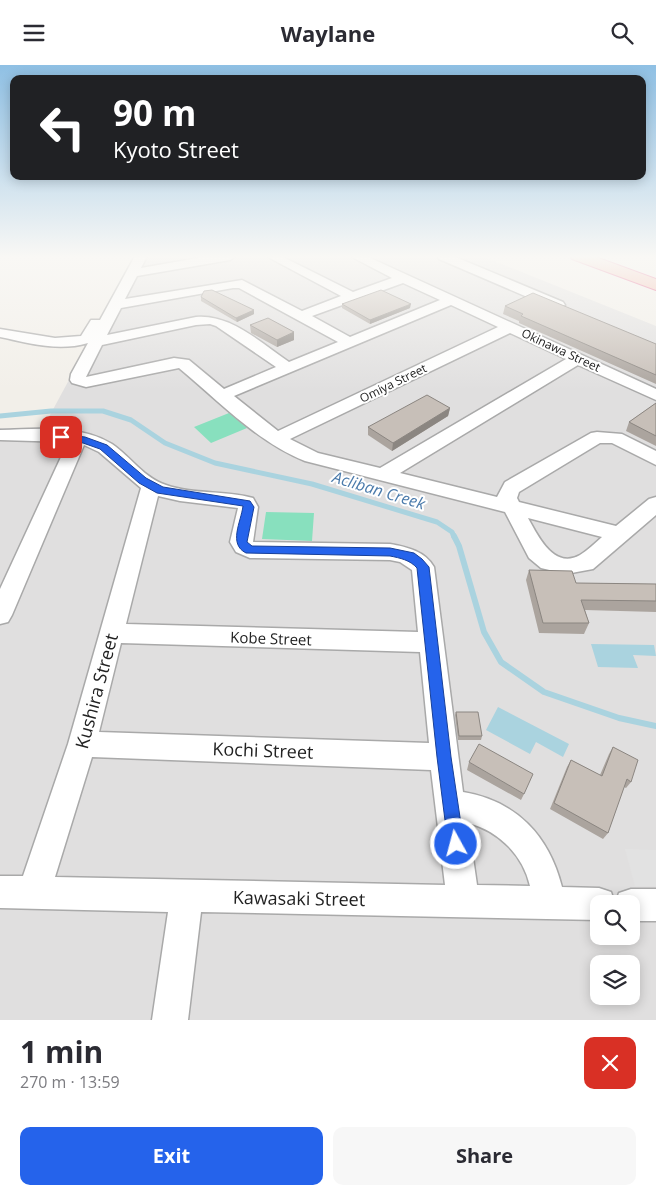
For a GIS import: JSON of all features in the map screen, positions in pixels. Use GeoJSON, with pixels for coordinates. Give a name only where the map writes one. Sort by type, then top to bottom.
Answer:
{"type":"FeatureCollection","features":[{"type":"Feature","properties":{"kind":"street"},"geometry":{"type":"LineString","coordinates":[[0,333],[59,344],[75,344],[87,339],[107,301]]}},
{"type":"Feature","properties":{"kind":"street"},"geometry":{"type":"LineString","coordinates":[[117,301],[79,373],[78,380],[81,382],[94,381],[178,363],[188,365],[276,439],[312,457],[620,534]]}},
{"type":"Feature","properties":{"kind":"street"},"geometry":{"type":"LineString","coordinates":[[115,305],[141,301]]}},
{"type":"Feature","properties":{"kind":"street"},"geometry":{"type":"LineString","coordinates":[[274,301],[348,342]]}},
{"type":"Feature","properties":{"kind":"street"},"geometry":{"type":"LineString","coordinates":[[300,315],[342,301]]}},
{"type":"Feature","properties":{"kind":"street"},"geometry":{"type":"LineString","coordinates":[[223,395],[450,301]]}},
{"type":"Feature","properties":{"kind":"street","name":"Okinawa Street"},"geometry":{"type":"LineString","coordinates":[[452,301],[654,392]]}},
{"type":"Feature","properties":{"kind":"street"},"geometry":{"type":"LineString","coordinates":[[548,301],[568,309]]}},
{"type":"Feature","properties":{"kind":"street"},"geometry":{"type":"LineString","coordinates":[[95,342],[210,319],[221,323],[288,368]]}},
{"type":"Feature","properties":{"kind":"street","name":"Omiya Street"},"geometry":{"type":"LineString","coordinates":[[276,439],[510,327]]}},
{"type":"Feature","properties":{"kind":"street"},"geometry":{"type":"LineString","coordinates":[[382,475],[578,358]]}},
{"type":"Feature","properties":{"kind":"street"},"geometry":{"type":"LineString","coordinates":[[0,435],[78,439],[103,447],[151,486],[171,493],[246,503],[248,507],[241,542],[244,547],[250,550],[390,552],[410,556],[423,567],[444,757],[463,900]]}},
{"type":"Feature","properties":{"kind":"street"},"geometry":{"type":"LineString","coordinates":[[656,459],[616,438],[597,437],[512,487],[508,492],[511,507],[537,552],[549,562],[557,565],[575,566],[585,563],[656,504]]}},
{"type":"Feature","properties":{"kind":"street"},"geometry":{"type":"LineString","coordinates":[[0,615],[78,439]]}},
{"type":"Feature","properties":{"kind":"street","name":"Kushira Street"},"geometry":{"type":"LineString","coordinates":[[34,893],[82,744],[151,486]]}},
{"type":"Feature","properties":{"kind":"street","name":"Kobe Street"},"geometry":{"type":"LineString","coordinates":[[112,633],[431,642]]}},
{"type":"Feature","properties":{"kind":"street","name":"Kochi Street"},"geometry":{"type":"LineString","coordinates":[[82,744],[444,757]]}},
{"type":"Feature","properties":{"kind":"street"},"geometry":{"type":"LineString","coordinates":[[451,806],[463,806],[482,811],[501,820],[519,834],[532,849],[541,870],[550,903]]}},
{"type":"Feature","properties":{"kind":"street","name":"Kawasaki Street"},"geometry":{"type":"LineString","coordinates":[[0,892],[590,904]]}},
{"type":"Feature","properties":{"kind":"street"},"geometry":{"type":"LineString","coordinates":[[170,1020],[187,896]]}},
{"type":"Feature","properties":{"kind":"street"},"geometry":{"type":"LineString","coordinates":[[640,905],[656,905]]}},
{"type":"Feature","properties":{"kind":"shaded area"},"geometry":{"type":"Polygon","coordinates":[[[112,301],[593,301],[656,326],[656,1020],[0,1020],[0,428],[43,428],[112,301]]]}},
{"type":"Feature","properties":{"kind":"shaded area"},"geometry":{"type":"Polygon","coordinates":[[[625,849],[656,850],[656,886],[635,886],[625,849]]]}},
{"type":"Feature","properties":{"kind":"green space"},"geometry":{"type":"Polygon","coordinates":[[[229,413],[247,428],[211,443],[194,427],[229,413]]]}},
{"type":"Feature","properties":{"kind":"green space"},"geometry":{"type":"Polygon","coordinates":[[[266,512],[314,513],[312,541],[262,539],[266,512]]]}},
{"type":"Feature","properties":{"kind":"water"},"geometry":{"type":"Polygon","coordinates":[[[591,644],[654,645],[656,656],[633,655],[638,668],[598,667],[591,644]]]}},
{"type":"Feature","properties":{"kind":"water"},"geometry":{"type":"Polygon","coordinates":[[[498,707],[569,744],[563,757],[536,742],[530,754],[486,730],[498,707]]]}},
{"type":"Feature","properties":{"kind":"building"},"geometry":{"type":"Polygon","coordinates":[[[207,301],[234,301],[254,310],[236,318],[207,301]]]}},
{"type":"Feature","properties":{"kind":"building"},"geometry":{"type":"Polygon","coordinates":[[[352,301],[404,301],[411,304],[370,320],[342,304],[352,301]]]}},
{"type":"Feature","properties":{"kind":"building"},"geometry":{"type":"Polygon","coordinates":[[[517,301],[551,301],[656,344],[656,375],[521,316],[523,314],[505,306],[517,301]]]}},
{"type":"Feature","properties":{"kind":"building"},"geometry":{"type":"Polygon","coordinates":[[[268,318],[294,332],[277,340],[250,325],[268,318]]]}},
{"type":"Feature","properties":{"kind":"building"},"geometry":{"type":"Polygon","coordinates":[[[427,395],[450,408],[393,443],[368,427],[427,395]]]}},
{"type":"Feature","properties":{"kind":"building"},"geometry":{"type":"Polygon","coordinates":[[[656,403],[656,436],[629,422],[656,403]]]}},
{"type":"Feature","properties":{"kind":"building"},"geometry":{"type":"Polygon","coordinates":[[[529,570],[572,571],[576,583],[656,584],[656,601],[581,600],[589,623],[543,623],[529,570]]]}},
{"type":"Feature","properties":{"kind":"building"},"geometry":{"type":"Polygon","coordinates":[[[456,712],[478,712],[482,736],[459,736],[456,712]]]}},
{"type":"Feature","properties":{"kind":"building"},"geometry":{"type":"Polygon","coordinates":[[[479,744],[533,774],[524,794],[469,762],[479,744]]]}},
{"type":"Feature","properties":{"kind":"building"},"geometry":{"type":"Polygon","coordinates":[[[613,747],[638,760],[631,782],[627,779],[608,833],[554,803],[571,760],[602,776],[613,747]]]}},
{"type":"Feature","properties":{"kind":"waterway","name":"Acliban Creek"},"geometry":{"type":"LineString","coordinates":[[0,416],[51,411],[103,411],[131,420],[165,443],[215,463],[312,484],[437,522],[452,532],[454,537]]}},
{"type":"Feature","properties":{"kind":"waterway","name":"Acliban Creek"},"geometry":{"type":"LineString","coordinates":[[454,536],[459,546],[484,632],[501,662],[544,692],[619,718],[656,726]]}},
{"type":"Feature","properties":{"kind":"route"},"geometry":{"type":"LineString","coordinates":[[61,437],[85,440],[103,447],[142,481],[160,490],[246,503],[248,507],[241,542],[244,547],[250,550],[390,552],[410,556],[423,567],[444,757],[456,844]]}}]}
